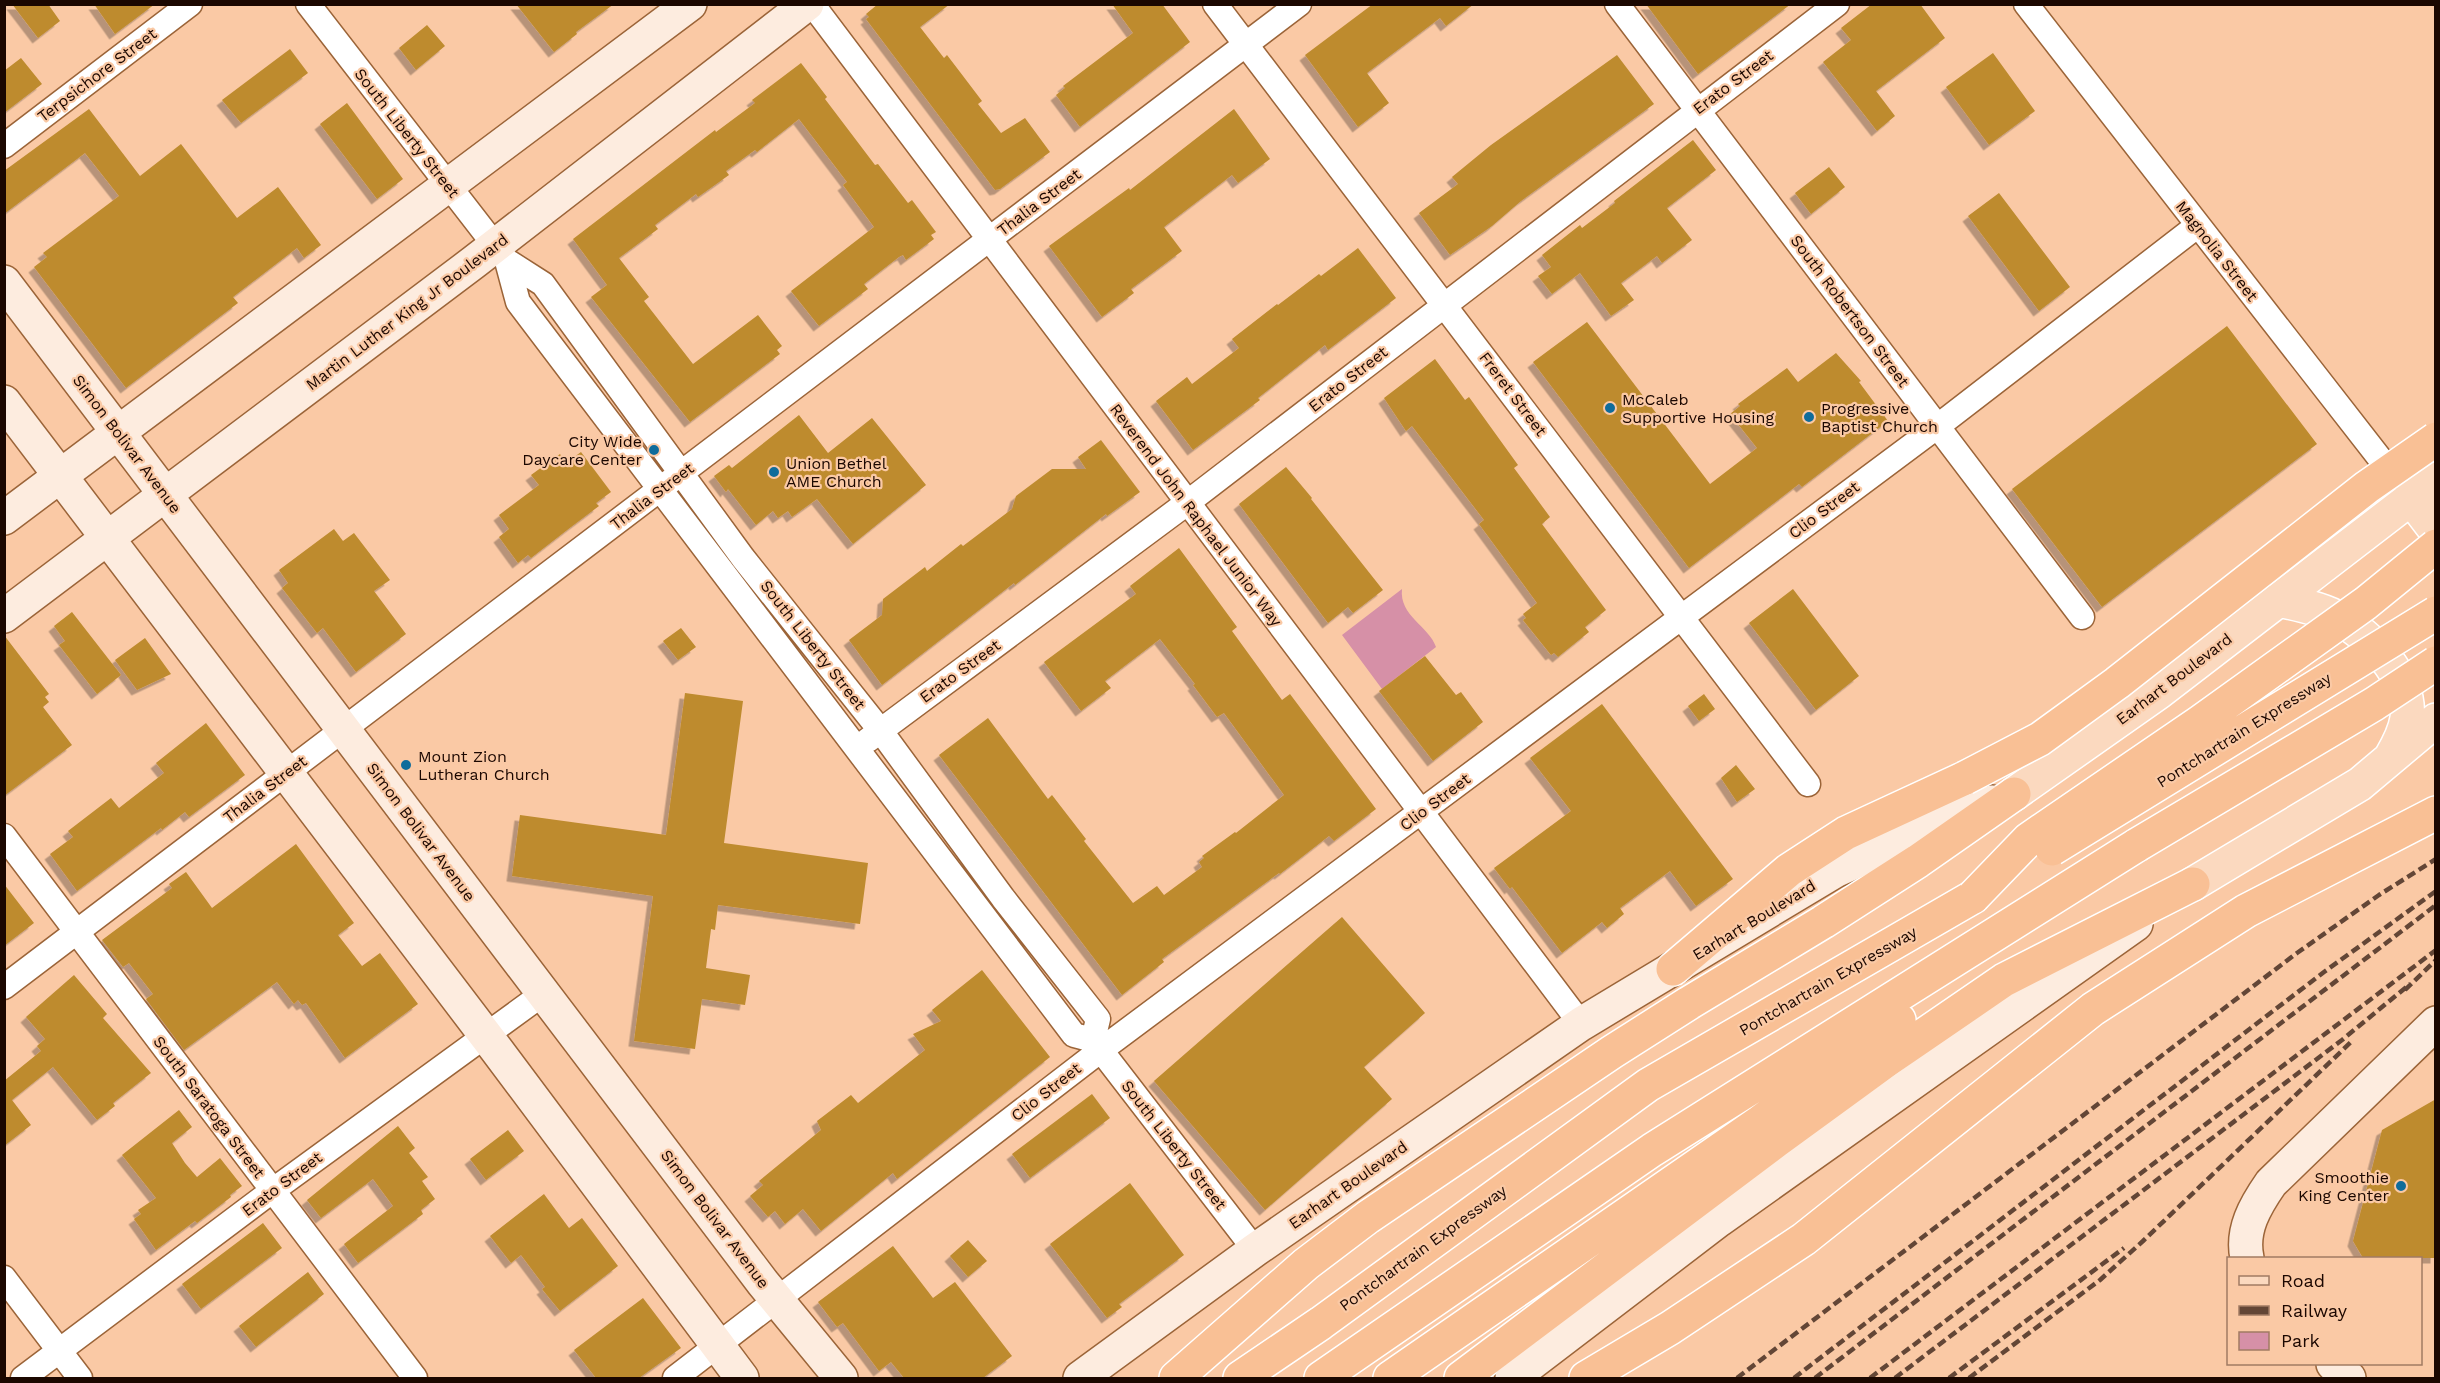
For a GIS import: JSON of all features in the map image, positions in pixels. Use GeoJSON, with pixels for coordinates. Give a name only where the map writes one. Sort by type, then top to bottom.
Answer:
{"type":"FeatureCollection","features":[{"type":"Feature","properties":{"kind":"highway"},"geometry":{"type":"LineString","coordinates":[[1673,969],[1789,870],[1846,833],[1965,778],[2040,740],[2117,683],[2367,487],[2436,439]]}},
{"type":"Feature","properties":{"kind":"highway"},"geometry":{"type":"LineString","coordinates":[[1973,897],[2029,839],[2200,722],[2366,603],[2436,546]]}},
{"type":"Feature","properties":{"kind":"highway","name":"Pontchartrain Expressway"},"geometry":{"type":"LineString","coordinates":[[1240,1378],[1321,1323],[1648,1085],[1973,897],[2436,613]]}},
{"type":"Feature","properties":{"kind":"highway"},"geometry":{"type":"LineString","coordinates":[[1321,1378],[1652,1150],[2137,845],[2374,704],[2436,663]]}},
{"type":"Feature","properties":{"kind":"highway"},"geometry":{"type":"LineString","coordinates":[[1176,1378],[1306,1263],[1368,1217],[1612,1052],[1823,922],[1918,861],[2014,794]]}},
{"type":"Feature","properties":{"kind":"highway"},"geometry":{"type":"LineString","coordinates":[[1586,1378],[1670,1328],[1804,1239],[2093,1009],[2246,911],[2436,813]]}},
{"type":"Feature","properties":{"kind":"highway"},"geometry":{"type":"LineString","coordinates":[[1390,1378],[1760,1122],[2137,845]]}},
{"type":"Feature","properties":{"kind":"highway"},"geometry":{"type":"LineString","coordinates":[[1461,1378],[1685,1208],[1886,1061],[2004,981],[2193,884]]}},
{"type":"Feature","properties":{"kind":"main road"},"geometry":{"type":"LineString","coordinates":[[2423,488],[2436,531]]}},
{"type":"Feature","properties":{"kind":"main road","name":"Earhart Boulevard"},"geometry":{"type":"LineString","coordinates":[[2014,794],[2159,692],[2423,488]]}},
{"type":"Feature","properties":{"kind":"main road"},"geometry":{"type":"LineString","coordinates":[[2278,600],[2309,607],[2335,617],[2360,632],[2382,654],[2396,673],[2404,695],[2407,717],[2400,741],[2389,761]]}},
{"type":"Feature","properties":{"kind":"main road"},"geometry":{"type":"LineString","coordinates":[[2193,884],[2360,783],[2436,720]]}},
{"type":"Feature","properties":{"kind":"street","name":"Terpsichore Street"},"geometry":{"type":"LineString","coordinates":[[4,146],[190,4]]}},
{"type":"Feature","properties":{"kind":"street","name":"South Liberty Street"},"geometry":{"type":"LineString","coordinates":[[308,4],[501,253],[543,284],[743,558],[880,730],[1003,898],[1098,1019],[1097,1045]]}},
{"type":"Feature","properties":{"kind":"street"},"geometry":{"type":"LineString","coordinates":[[4,518],[690,4]]}},
{"type":"Feature","properties":{"kind":"street","name":"Reverend John Raphael Junior Way"},"geometry":{"type":"LineString","coordinates":[[810,4],[1581,1024]]}},
{"type":"Feature","properties":{"kind":"street","name":"Martin Luther King Jr Boulevard"},"geometry":{"type":"LineString","coordinates":[[4,616],[501,253],[810,4]]}},
{"type":"Feature","properties":{"kind":"street","name":"Freret Street"},"geometry":{"type":"LineString","coordinates":[[1215,4],[1808,784]]}},
{"type":"Feature","properties":{"kind":"street","name":"Thalia Street"},"geometry":{"type":"LineString","coordinates":[[4,987],[1299,4]]}},
{"type":"Feature","properties":{"kind":"street","name":"South Robertson Street"},"geometry":{"type":"LineString","coordinates":[[1617,4],[2082,617]]}},
{"type":"Feature","properties":{"kind":"street","name":"Erato Street"},"geometry":{"type":"LineString","coordinates":[[856,748],[1187,503],[1837,4]]}},
{"type":"Feature","properties":{"kind":"street","name":"Magnolia Street"},"geometry":{"type":"LineString","coordinates":[[2026,4],[2197,226],[2423,488]]}},
{"type":"Feature","properties":{"kind":"street","name":"Clio Street"},"geometry":{"type":"LineString","coordinates":[[675,1378],[1097,1045],[1420,813],[1938,426],[2197,226]]}},
{"type":"Feature","properties":{"kind":"street","name":"South Liberty Street"},"geometry":{"type":"LineString","coordinates":[[501,253],[518,302],[660,490],[1074,1035],[1097,1045],[1255,1250]]}},
{"type":"Feature","properties":{"kind":"street","name":"Simon Bolivar Avenue"},"geometry":{"type":"LineString","coordinates":[[4,282],[776,1300],[842,1378]]}},
{"type":"Feature","properties":{"kind":"street"},"geometry":{"type":"LineString","coordinates":[[4,402],[719,1344],[742,1378]]}},
{"type":"Feature","properties":{"kind":"street","name":"Earhart Boulevard"},"geometry":{"type":"LineString","coordinates":[[1080,1378],[1255,1250],[1581,1024],[1835,871],[1947,820],[2014,794]]}},
{"type":"Feature","properties":{"kind":"street","name":"South Saratoga Street"},"geometry":{"type":"LineString","coordinates":[[4,836],[415,1378]]}},
{"type":"Feature","properties":{"kind":"street"},"geometry":{"type":"LineString","coordinates":[[1512,1378],[1719,1220],[2193,884]]}},
{"type":"Feature","properties":{"kind":"street","name":"Erato Street"},"geometry":{"type":"LineString","coordinates":[[23,1378],[272,1191],[544,993]]}},
{"type":"Feature","properties":{"kind":"street"},"geometry":{"type":"LineString","coordinates":[[2247,1257],[2244,1247],[2248,1227],[2256,1203],[2271,1183],[2436,1023]]}},
{"type":"Feature","properties":{"kind":"street"},"geometry":{"type":"LineString","coordinates":[[4,1278],[80,1378]]}},
{"type":"Feature","properties":{"kind":"street"},"geometry":{"type":"LineString","coordinates":[[2334,1365],[2349,1378]]}},
{"type":"Feature","properties":{"kind":"green space"},"geometry":{"type":"Polygon","coordinates":[[[1402,589],[1405,606],[1436,647],[1382,689],[1342,635],[1402,589]]]}},
{"type":"Feature","properties":{"kind":"building"},"geometry":{"type":"Polygon","coordinates":[[[12,4],[48,4],[60,21],[38,38],[12,4]]]}},
{"type":"Feature","properties":{"kind":"building"},"geometry":{"type":"Polygon","coordinates":[[[94,4],[155,4],[115,34],[94,4]]]}},
{"type":"Feature","properties":{"kind":"building"},"geometry":{"type":"Polygon","coordinates":[[[516,4],[614,4],[576,32],[577,34],[554,52],[516,4]]]}},
{"type":"Feature","properties":{"kind":"building"},"geometry":{"type":"Polygon","coordinates":[[[878,4],[950,4],[920,27],[944,58],[947,55],[960,72],[982,101],[978,104],[1001,133],[1025,118],[1050,152],[1000,189],[995,190],[866,19],[869,17],[866,14],[878,4]]]}},
{"type":"Feature","properties":{"kind":"building"},"geometry":{"type":"Polygon","coordinates":[[[1112,4],[1162,4],[1190,42],[1080,127],[1056,95],[1065,88],[1063,86],[1133,33],[1112,4]]]}},
{"type":"Feature","properties":{"kind":"building"},"geometry":{"type":"Polygon","coordinates":[[[1373,4],[1474,4],[1446,26],[1440,18],[1367,73],[1389,103],[1358,127],[1305,55],[1373,4]]]}},
{"type":"Feature","properties":{"kind":"building"},"geometry":{"type":"Polygon","coordinates":[[[1646,4],[1791,4],[1698,74],[1646,4]]]}},
{"type":"Feature","properties":{"kind":"building"},"geometry":{"type":"Polygon","coordinates":[[[1872,4],[1920,4],[1945,38],[1876,91],[1895,116],[1877,131],[1823,62],[1851,40],[1841,28],[1872,4]]]}},
{"type":"Feature","properties":{"kind":"building"},"geometry":{"type":"Polygon","coordinates":[[[427,25],[445,46],[416,70],[399,48],[427,25]]]}},
{"type":"Feature","properties":{"kind":"building"},"geometry":{"type":"Polygon","coordinates":[[[290,49],[308,73],[241,123],[222,100],[290,49]]]}},
{"type":"Feature","properties":{"kind":"building"},"geometry":{"type":"Polygon","coordinates":[[[1993,53],[2035,111],[1989,145],[1946,87],[1993,53]]]}},
{"type":"Feature","properties":{"kind":"building"},"geometry":{"type":"Polygon","coordinates":[[[1617,55],[1654,104],[1450,255],[1419,213],[1458,184],[1452,177],[1491,145],[1617,55]]]}},
{"type":"Feature","properties":{"kind":"building"},"geometry":{"type":"Polygon","coordinates":[[[21,58],[42,84],[4,113],[4,71],[21,58]]]}},
{"type":"Feature","properties":{"kind":"building"},"geometry":{"type":"Polygon","coordinates":[[[801,63],[875,165],[878,164],[908,203],[912,200],[936,232],[931,235],[934,239],[906,260],[903,255],[899,257],[864,284],[868,289],[819,326],[791,291],[874,227],[843,185],[847,182],[799,119],[757,152],[755,150],[726,171],[729,175],[698,197],[696,194],[655,225],[658,229],[619,258],[649,297],[644,301],[693,364],[758,315],[782,346],[777,350],[780,354],[690,422],[591,297],[607,285],[573,239],[715,130],[716,132],[755,103],[752,100],[801,63]]]}},
{"type":"Feature","properties":{"kind":"building"},"geometry":{"type":"Polygon","coordinates":[[[347,103],[403,179],[377,199],[320,124],[347,103]]]}},
{"type":"Feature","properties":{"kind":"building"},"geometry":{"type":"Polygon","coordinates":[[[89,109],[140,176],[181,144],[237,218],[278,187],[321,245],[304,258],[297,248],[233,297],[238,303],[126,388],[34,267],[47,257],[43,253],[119,196],[85,153],[4,214],[4,171],[89,109]]]}},
{"type":"Feature","properties":{"kind":"building"},"geometry":{"type":"Polygon","coordinates":[[[1234,109],[1270,159],[1238,183],[1232,175],[1164,227],[1182,251],[1131,289],[1134,293],[1102,317],[1049,246],[1129,188],[1130,190],[1234,109]]]}},
{"type":"Feature","properties":{"kind":"building"},"geometry":{"type":"Polygon","coordinates":[[[1693,140],[1716,170],[1667,208],[1692,240],[1662,263],[1657,256],[1621,283],[1634,300],[1611,316],[1580,273],[1552,294],[1538,276],[1551,267],[1542,255],[1580,225],[1582,228],[1615,203],[1614,201],[1693,140]]]}},
{"type":"Feature","properties":{"kind":"building"},"geometry":{"type":"Polygon","coordinates":[[[1829,167],[1845,187],[1811,214],[1795,193],[1829,167]]]}},
{"type":"Feature","properties":{"kind":"building"},"geometry":{"type":"Polygon","coordinates":[[[1999,193],[2070,287],[2039,311],[1968,216],[1999,193]]]}},
{"type":"Feature","properties":{"kind":"building"},"geometry":{"type":"Polygon","coordinates":[[[1358,248],[1396,298],[1328,350],[1325,345],[1258,398],[1260,400],[1193,450],[1156,401],[1187,377],[1192,384],[1239,348],[1232,339],[1277,304],[1319,274],[1321,276],[1358,248]]]}},
{"type":"Feature","properties":{"kind":"building","name":"McCaleb Supportive Housing"},"geometry":{"type":"Polygon","coordinates":[[[1587,322],[1710,484],[1757,448],[1730,414],[1740,406],[1738,404],[1787,368],[1798,382],[1836,353],[1861,381],[1859,382],[1888,421],[1802,487],[1799,484],[1689,568],[1533,362],[1587,322]]]}},
{"type":"Feature","properties":{"kind":"building"},"geometry":{"type":"Polygon","coordinates":[[[2227,326],[2317,444],[2102,607],[2012,489],[2227,326]]]}},
{"type":"Feature","properties":{"kind":"building"},"geometry":{"type":"Polygon","coordinates":[[[1435,359],[1465,400],[1469,397],[1518,465],[1514,468],[1550,517],[1542,524],[1606,610],[1585,627],[1589,632],[1558,657],[1554,653],[1551,655],[1523,620],[1526,618],[1523,614],[1537,603],[1479,524],[1484,520],[1412,426],[1406,431],[1384,398],[1435,359]]]}},
{"type":"Feature","properties":{"kind":"building"},"geometry":{"type":"Polygon","coordinates":[[[799,415],[828,453],[872,418],[926,485],[853,544],[817,499],[792,517],[788,511],[778,518],[773,511],[756,525],[728,489],[726,492],[714,476],[729,465],[732,468],[799,415]]]}},
{"type":"Feature","properties":{"kind":"building"},"geometry":{"type":"Polygon","coordinates":[[[1101,440],[1140,492],[1107,516],[1106,514],[882,685],[849,640],[882,615],[883,599],[925,567],[927,571],[961,544],[963,546],[1012,509],[1016,496],[1052,469],[1086,469],[1078,457],[1101,440]]]}},
{"type":"Feature","properties":{"kind":"building"},"geometry":{"type":"Polygon","coordinates":[[[581,452],[611,492],[596,503],[599,506],[531,558],[528,555],[518,563],[499,537],[509,529],[499,515],[539,485],[531,475],[560,454],[566,463],[581,452]]]}},
{"type":"Feature","properties":{"kind":"building"},"geometry":{"type":"Polygon","coordinates":[[[1286,467],[1383,590],[1353,613],[1348,607],[1328,623],[1239,504],[1286,467]]]}},
{"type":"Feature","properties":{"kind":"building"},"geometry":{"type":"Polygon","coordinates":[[[334,529],[343,541],[354,533],[390,580],[374,591],[406,634],[356,672],[323,628],[317,633],[282,588],[288,583],[279,570],[334,529]]]}},
{"type":"Feature","properties":{"kind":"building"},"geometry":{"type":"Polygon","coordinates":[[[1179,548],[1237,627],[1232,631],[1282,700],[1290,694],[1376,809],[1334,841],[1329,836],[1162,959],[1164,962],[1122,995],[939,755],[988,718],[1048,799],[1052,795],[1086,839],[1084,841],[1133,903],[1157,886],[1164,895],[1202,867],[1199,862],[1204,858],[1202,856],[1236,833],[1284,795],[1224,713],[1217,717],[1160,639],[1105,681],[1111,688],[1081,711],[1044,662],[1136,594],[1130,586],[1179,548]]]}},
{"type":"Feature","properties":{"kind":"building"},"geometry":{"type":"Polygon","coordinates":[[[1793,589],[1859,676],[1816,710],[1749,623],[1793,589]]]}},
{"type":"Feature","properties":{"kind":"building"},"geometry":{"type":"Polygon","coordinates":[[[72,612],[121,675],[97,694],[59,645],[65,641],[54,626],[72,612]]]}},
{"type":"Feature","properties":{"kind":"building"},"geometry":{"type":"Polygon","coordinates":[[[681,628],[696,647],[678,660],[663,641],[681,628]]]}},
{"type":"Feature","properties":{"kind":"building"},"geometry":{"type":"Polygon","coordinates":[[[4,635],[49,694],[45,697],[49,702],[43,707],[72,745],[4,796],[4,635]]]}},
{"type":"Feature","properties":{"kind":"building"},"geometry":{"type":"Polygon","coordinates":[[[145,638],[171,674],[137,690],[115,660],[145,638]]]}},
{"type":"Feature","properties":{"kind":"building"},"geometry":{"type":"Polygon","coordinates":[[[1425,656],[1456,695],[1461,692],[1483,722],[1433,761],[1379,691],[1425,656]]]}},
{"type":"Feature","properties":{"kind":"building"},"geometry":{"type":"Polygon","coordinates":[[[685,693],[743,701],[724,843],[868,863],[860,924],[718,905],[715,930],[711,929],[706,968],[750,975],[745,1005],[702,999],[695,1049],[634,1041],[653,896],[512,876],[520,815],[666,835],[685,693]]]}},
{"type":"Feature","properties":{"kind":"building"},"geometry":{"type":"Polygon","coordinates":[[[1704,694],[1715,709],[1699,721],[1688,706],[1704,694]]]}},
{"type":"Feature","properties":{"kind":"building"},"geometry":{"type":"Polygon","coordinates":[[[1602,704],[1733,879],[1696,906],[1670,871],[1620,908],[1624,914],[1607,928],[1602,922],[1562,953],[1512,887],[1510,889],[1494,868],[1571,811],[1530,758],[1602,704]]]}},
{"type":"Feature","properties":{"kind":"building"},"geometry":{"type":"Polygon","coordinates":[[[206,723],[245,775],[189,817],[185,812],[162,830],[161,828],[77,891],[50,854],[73,837],[68,831],[111,798],[119,808],[164,773],[156,763],[206,723]]]}},
{"type":"Feature","properties":{"kind":"building"},"geometry":{"type":"Polygon","coordinates":[[[1736,765],[1755,789],[1737,802],[1721,778],[1736,765]]]}},
{"type":"Feature","properties":{"kind":"building"},"geometry":{"type":"Polygon","coordinates":[[[296,844],[354,923],[338,935],[362,966],[380,953],[418,1004],[345,1058],[306,1003],[302,1005],[298,1000],[294,1004],[277,982],[184,1050],[146,999],[153,994],[129,963],[123,967],[102,940],[172,888],[169,884],[186,872],[212,908],[296,844]]]}},
{"type":"Feature","properties":{"kind":"building"},"geometry":{"type":"Polygon","coordinates":[[[4,884],[34,923],[4,946],[4,884]]]}},
{"type":"Feature","properties":{"kind":"building"},"geometry":{"type":"Polygon","coordinates":[[[1342,917],[1425,1013],[1364,1067],[1392,1099],[1265,1210],[1154,1081],[1342,917]]]}},
{"type":"Feature","properties":{"kind":"building"},"geometry":{"type":"Polygon","coordinates":[[[982,970],[1050,1057],[897,1179],[893,1173],[821,1231],[803,1209],[785,1224],[775,1211],[768,1217],[750,1196],[763,1185],[759,1181],[821,1130],[817,1121],[851,1095],[858,1103],[925,1050],[913,1034],[941,1021],[932,1010],[982,970]]]}},
{"type":"Feature","properties":{"kind":"building"},"geometry":{"type":"Polygon","coordinates":[[[74,975],[107,1014],[103,1018],[151,1073],[113,1103],[115,1106],[97,1120],[53,1067],[12,1100],[31,1125],[4,1146],[4,1081],[41,1051],[37,1046],[45,1039],[26,1017],[74,975]]]}},
{"type":"Feature","properties":{"kind":"building"},"geometry":{"type":"Polygon","coordinates":[[[1092,1094],[1110,1118],[1030,1178],[1012,1154],[1092,1094]]]}},
{"type":"Feature","properties":{"kind":"building","name":"Smoothie King Center"},"geometry":{"type":"Polygon","coordinates":[[[2436,1099],[2436,1258],[2362,1257],[2353,1241],[2382,1130],[2436,1099]]]}},
{"type":"Feature","properties":{"kind":"building"},"geometry":{"type":"Polygon","coordinates":[[[179,1110],[192,1127],[172,1143],[185,1163],[197,1177],[220,1158],[242,1186],[197,1223],[195,1221],[156,1250],[134,1219],[141,1214],[138,1210],[156,1198],[122,1155],[179,1110]]]}},
{"type":"Feature","properties":{"kind":"building"},"geometry":{"type":"Polygon","coordinates":[[[398,1126],[415,1148],[409,1153],[428,1177],[422,1181],[435,1199],[421,1210],[423,1214],[358,1263],[344,1244],[393,1206],[373,1179],[321,1218],[307,1200],[398,1126]]]}},
{"type":"Feature","properties":{"kind":"building"},"geometry":{"type":"Polygon","coordinates":[[[508,1130],[524,1151],[486,1180],[470,1159],[508,1130]]]}},
{"type":"Feature","properties":{"kind":"building"},"geometry":{"type":"Polygon","coordinates":[[[1130,1183],[1184,1255],[1119,1304],[1122,1307],[1107,1318],[1050,1244],[1130,1183]]]}},
{"type":"Feature","properties":{"kind":"building"},"geometry":{"type":"Polygon","coordinates":[[[544,1194],[569,1228],[582,1218],[618,1266],[560,1311],[542,1289],[545,1287],[521,1255],[511,1263],[490,1236],[544,1194]]]}},
{"type":"Feature","properties":{"kind":"building"},"geometry":{"type":"Polygon","coordinates":[[[263,1223],[282,1248],[201,1309],[182,1284],[263,1223]]]}},
{"type":"Feature","properties":{"kind":"building"},"geometry":{"type":"Polygon","coordinates":[[[968,1240],[987,1261],[968,1277],[950,1256],[968,1240]]]}},
{"type":"Feature","properties":{"kind":"building"},"geometry":{"type":"Polygon","coordinates":[[[893,1246],[933,1298],[955,1282],[1012,1356],[983,1378],[904,1378],[891,1362],[879,1371],[843,1323],[837,1327],[818,1302],[893,1246]]]}},
{"type":"Feature","properties":{"kind":"building"},"geometry":{"type":"Polygon","coordinates":[[[308,1272],[324,1294],[256,1347],[239,1326],[308,1272]]]}},
{"type":"Feature","properties":{"kind":"building"},"geometry":{"type":"Polygon","coordinates":[[[643,1298],[681,1348],[639,1378],[596,1378],[574,1350],[643,1298]]]}},
{"type":"Feature","properties":{"kind":"railway"},"geometry":{"type":"LineString","coordinates":[[1737,1378],[2297,953],[2379,895],[2436,859]]}},
{"type":"Feature","properties":{"kind":"railway"},"geometry":{"type":"LineString","coordinates":[[1794,1378],[2324,972],[2436,891]]}},
{"type":"Feature","properties":{"kind":"railway"},"geometry":{"type":"LineString","coordinates":[[1815,1378],[2436,905]]}},
{"type":"Feature","properties":{"kind":"railway"},"geometry":{"type":"LineString","coordinates":[[1870,1378],[2436,950]]}},
{"type":"Feature","properties":{"kind":"railway"},"geometry":{"type":"LineString","coordinates":[[2405,990],[2436,960]]}},
{"type":"Feature","properties":{"kind":"railway"},"geometry":{"type":"LineString","coordinates":[[1895,1378],[2342,1040],[2410,984]]}},
{"type":"Feature","properties":{"kind":"railway"},"geometry":{"type":"LineString","coordinates":[[1969,1378],[2100,1280],[2351,1042]]}},
{"type":"Feature","properties":{"kind":"railway"},"geometry":{"type":"LineString","coordinates":[[1949,1378],[2124,1248]]}},
{"type":"Feature","properties":{"kind":"place","name":"McCaleb Supportive Housing"},"geometry":{"type":"Point","coordinates":[1610,408]}},
{"type":"Feature","properties":{"kind":"place","name":"Progressive Baptist Church"},"geometry":{"type":"Point","coordinates":[1809,417]}},
{"type":"Feature","properties":{"kind":"place","name":"City Wide Daycare Center"},"geometry":{"type":"Point","coordinates":[654,450]}},
{"type":"Feature","properties":{"kind":"place","name":"Union Bethel AME Church"},"geometry":{"type":"Point","coordinates":[774,472]}},
{"type":"Feature","properties":{"kind":"place","name":"Mount Zion Lutheran Church"},"geometry":{"type":"Point","coordinates":[406,765]}},
{"type":"Feature","properties":{"kind":"place","name":"Smoothie King Center"},"geometry":{"type":"Point","coordinates":[2401,1186]}}]}
